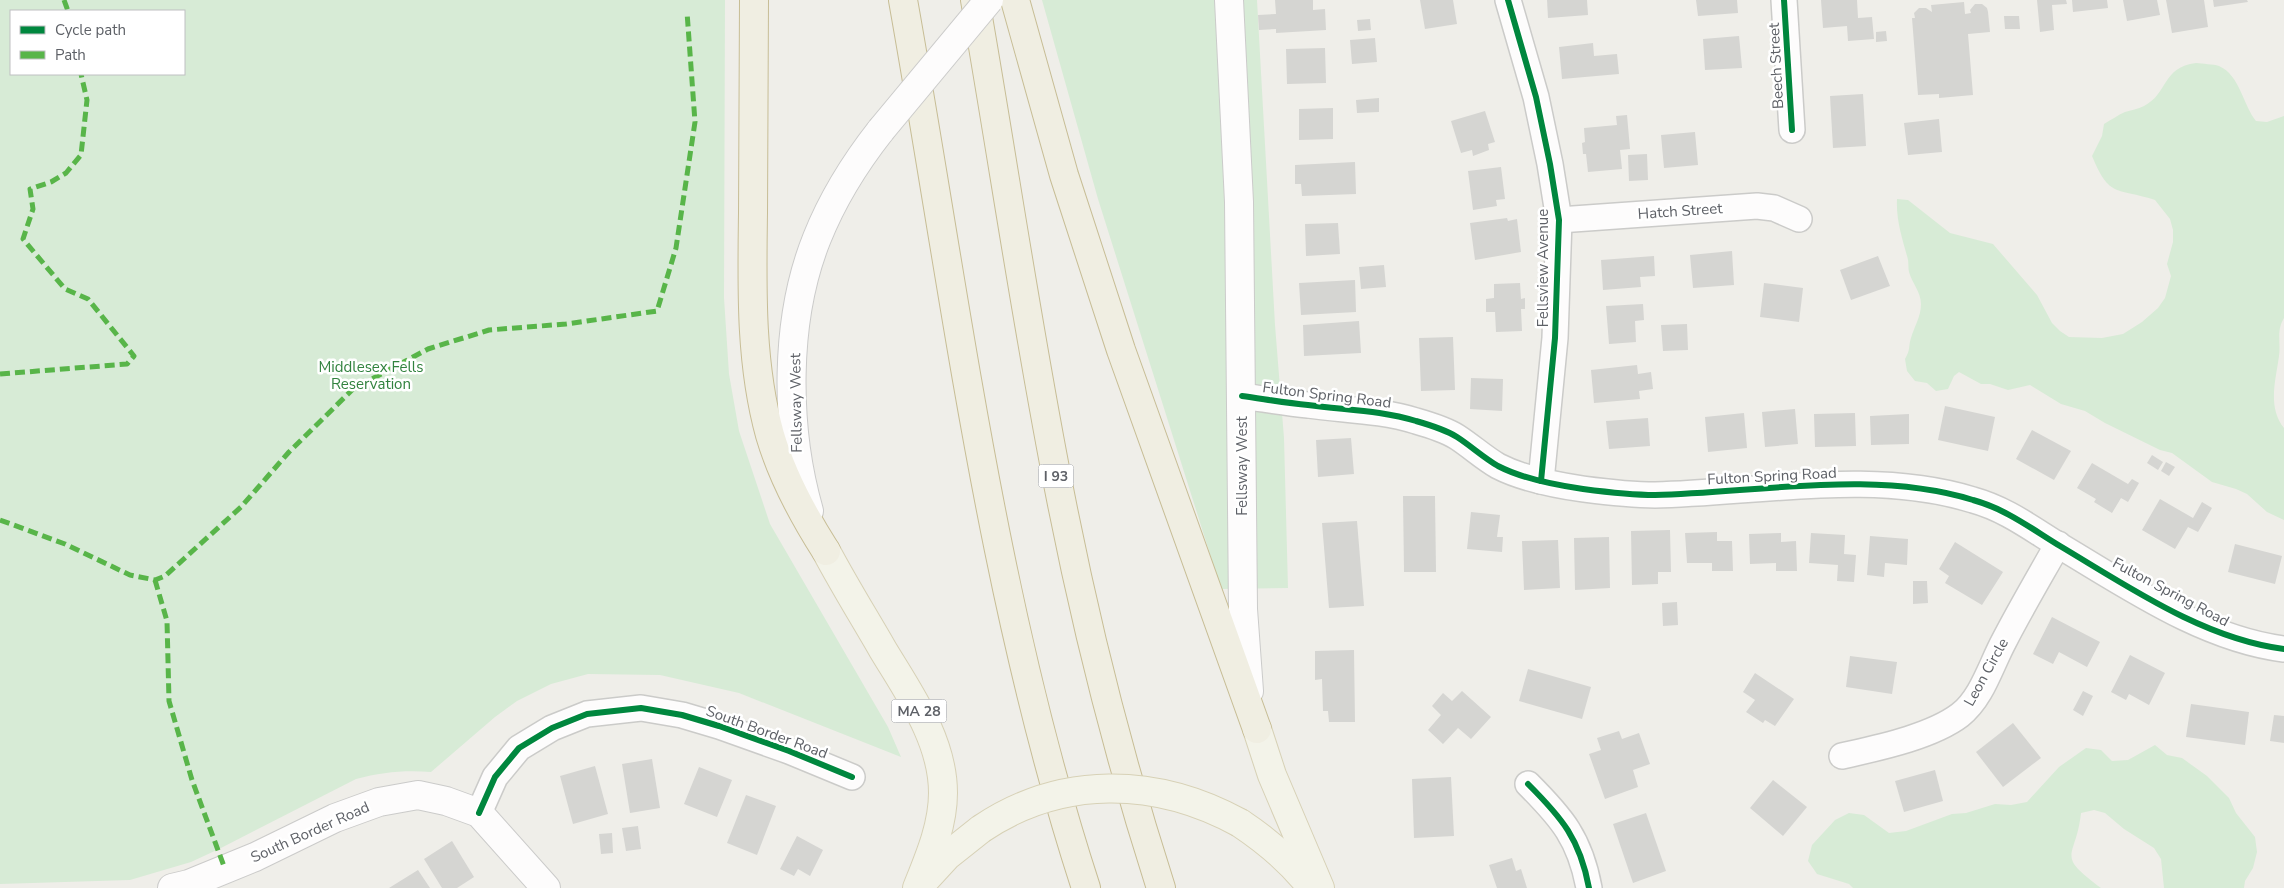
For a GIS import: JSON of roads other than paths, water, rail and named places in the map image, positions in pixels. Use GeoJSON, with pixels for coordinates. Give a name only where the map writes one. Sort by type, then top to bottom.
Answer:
{"type":"FeatureCollection","features":[{"type":"Feature","properties":{"kind":"highway"},"geometry":{"type":"LineString","coordinates":[[754,0],[753,275],[757,364],[765,411],[776,453],[803,512],[826,551]]}},
{"type":"Feature","properties":{"kind":"highway"},"geometry":{"type":"LineString","coordinates":[[903,0],[994,523],[1035,706],[1086,888]]}},
{"type":"Feature","properties":{"kind":"highway","name":"I 93"},"geometry":{"type":"LineString","coordinates":[[975,0],[1028,322],[1061,501],[1102,684],[1124,769],[1161,888]]}},
{"type":"Feature","properties":{"kind":"highway"},"geometry":{"type":"LineString","coordinates":[[1015,0],[1064,174],[1121,350],[1257,729]]}},
{"type":"Feature","properties":{"kind":"main road","name":"Fellsway West"},"geometry":{"type":"LineString","coordinates":[[918,888],[933,846],[941,811],[942,782],[937,757],[927,727],[848,592],[826,551],[809,511],[795,445],[793,375],[796,329],[807,268],[822,226],[844,183],[881,130],[989,0]]}},
{"type":"Feature","properties":{"kind":"main road","name":"Fellsway West"},"geometry":{"type":"LineString","coordinates":[[1228,0],[1239,202],[1245,661],[1257,729],[1272,775],[1320,888]]}},
{"type":"Feature","properties":{"kind":"main road"},"geometry":{"type":"LineString","coordinates":[[918,888],[947,856],[980,829],[1005,814],[1037,801],[1074,792],[1117,788],[1139,789],[1173,795],[1212,809],[1240,823],[1286,858],[1312,888]]}},
{"type":"Feature","properties":{"kind":"main road","name":"South Border Road"},"geometry":{"type":"LineString","coordinates":[[172,888],[189,884],[255,857],[335,818],[379,802],[418,795],[446,801],[479,814],[546,888]]}},
{"type":"Feature","properties":{"kind":"street","name":"Fellsview Avenue"},"geometry":{"type":"LineString","coordinates":[[1508,0],[1536,97],[1559,220],[1555,338],[1541,481]]}},
{"type":"Feature","properties":{"kind":"street","name":"Beech Street"},"geometry":{"type":"LineString","coordinates":[[1784,0],[1792,130]]}},
{"type":"Feature","properties":{"kind":"street","name":"Hatch Street"},"geometry":{"type":"LineString","coordinates":[[1559,220],[1757,206],[1774,208],[1799,220]]}},
{"type":"Feature","properties":{"kind":"street","name":"Fulton Spring Road"},"geometry":{"type":"LineString","coordinates":[[1242,396],[1372,411],[1415,421],[1455,436],[1498,466],[1541,481],[1582,489],[1652,495],[1822,486],[1882,485],[1934,491],[1973,499],[2010,514],[2058,544],[2208,629],[2240,641],[2284,649]]}},
{"type":"Feature","properties":{"kind":"street","name":"Leon Circle"},"geometry":{"type":"LineString","coordinates":[[1842,756],[1900,742],[1941,726],[1958,717],[1966,710],[1987,676],[2003,642],[2058,544]]}},
{"type":"Feature","properties":{"kind":"street","name":"South Border Road"},"geometry":{"type":"LineString","coordinates":[[479,814],[495,778],[519,748],[552,728],[587,714],[641,708],[682,715],[718,726],[789,751],[852,777]]}},
{"type":"Feature","properties":{"kind":"street"},"geometry":{"type":"LineString","coordinates":[[1528,784],[1551,808],[1575,840],[1589,888]]}},
{"type":"Feature","properties":{"kind":"park label","name":"Middlesex Fells Reservation"},"geometry":{"type":"Point","coordinates":[371,376]}}]}
